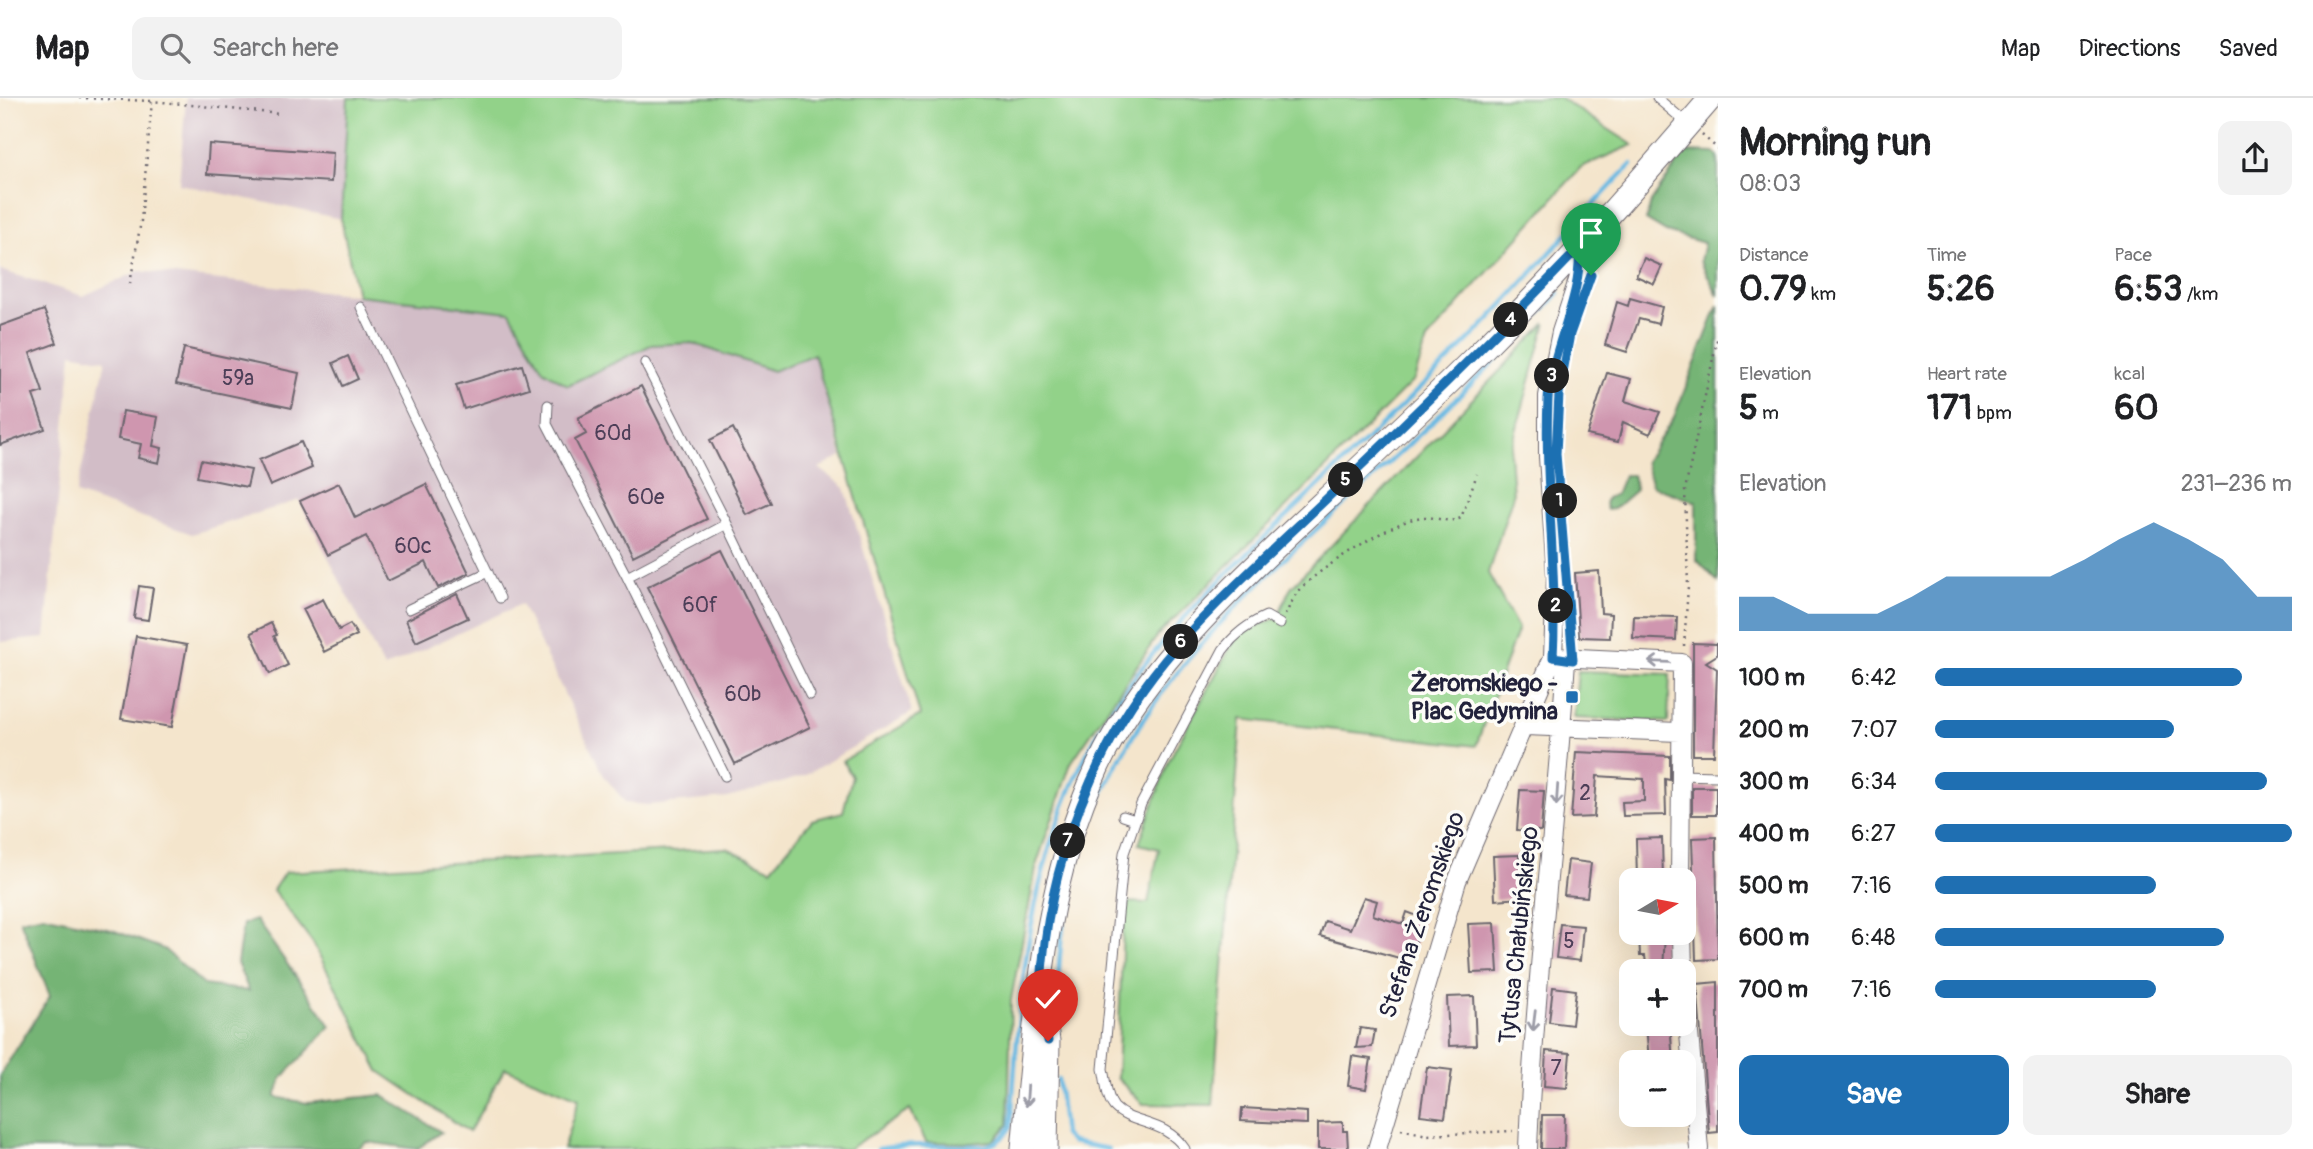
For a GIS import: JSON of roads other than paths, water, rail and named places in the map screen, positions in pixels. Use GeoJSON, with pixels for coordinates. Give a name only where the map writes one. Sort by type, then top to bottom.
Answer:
{"type":"FeatureCollection","features":[{"type":"Feature","properties":{"kind":"street"},"geometry":{"type":"LineString","coordinates":[[1023,1149],[1032,1044],[1052,904],[1069,839],[1098,764],[1136,702],[1175,648],[1229,592],[1483,349],[1627,197],[1711,98]]}},
{"type":"Feature","properties":{"kind":"street","name":"Stefana Żeromskiego"},"geometry":{"type":"LineString","coordinates":[[1377,1149],[1457,881],[1525,726],[1560,658],[1548,457],[1548,396],[1561,332],[1581,271],[1579,248]]}},
{"type":"Feature","properties":{"kind":"street"},"geometry":{"type":"LineString","coordinates":[[1560,658],[1682,663],[1679,732],[1680,868]]}},
{"type":"Feature","properties":{"kind":"street","name":"Tytusa Chałubińskiego"},"geometry":{"type":"LineString","coordinates":[[1528,1149],[1532,1035],[1552,868],[1563,727],[1560,658]]}},
{"type":"Feature","properties":{"kind":"street"},"geometry":{"type":"LineString","coordinates":[[1525,726],[1679,732]]}},
{"type":"Feature","properties":{"kind":"street"},"geometry":{"type":"LineString","coordinates":[[1041,990],[1048,1041],[1046,1149]]}},
{"type":"Feature","properties":{"kind":"street"},"geometry":{"type":"LineString","coordinates":[[1689,1036],[1699,1149]]}},
{"type":"Feature","properties":{"kind":"lane"},"geometry":{"type":"LineString","coordinates":[[1657,98],[1688,124]]}},
{"type":"Feature","properties":{"kind":"lane"},"geometry":{"type":"LineString","coordinates":[[361,307],[500,598]]}},
{"type":"Feature","properties":{"kind":"lane"},"geometry":{"type":"LineString","coordinates":[[645,363],[810,695]]}},
{"type":"Feature","properties":{"kind":"lane"},"geometry":{"type":"LineString","coordinates":[[548,405],[547,424],[627,577],[725,776]]}},
{"type":"Feature","properties":{"kind":"lane"},"geometry":{"type":"LineString","coordinates":[[627,577],[727,524]]}},
{"type":"Feature","properties":{"kind":"lane"},"geometry":{"type":"LineString","coordinates":[[409,609],[488,572]]}},
{"type":"Feature","properties":{"kind":"lane"},"geometry":{"type":"LineString","coordinates":[[1185,1149],[1178,1139],[1161,1127],[1115,1108],[1109,1098],[1103,1069],[1124,853],[1135,820],[1172,740],[1223,650],[1232,638],[1254,621],[1266,617],[1280,624]]}},
{"type":"Feature","properties":{"kind":"lane"},"geometry":{"type":"LineString","coordinates":[[1679,775],[1718,776]]}},
{"type":"Feature","properties":{"kind":"lane"},"geometry":{"type":"LineString","coordinates":[[1123,816],[1135,820]]}},
{"type":"Feature","properties":{"kind":"waterway"},"geometry":{"type":"LineString","coordinates":[[878,1149],[907,1146],[986,1146],[998,1141],[1006,1133],[1011,1126],[1023,979],[1040,882],[1070,789],[1111,711],[1181,621],[1476,333],[1632,164]]}},
{"type":"Feature","properties":{"kind":"waterway"},"geometry":{"type":"LineString","coordinates":[[1057,1032],[1061,939],[1068,894],[1080,849],[1104,790],[1133,736],[1166,687],[1204,641],[1245,598],[1448,407],[1559,293]]}},
{"type":"Feature","properties":{"kind":"waterway"},"geometry":{"type":"LineString","coordinates":[[1058,1079],[1064,1135],[1071,1142],[1108,1149]]}},
{"type":"Feature","properties":{"kind":"place","name":"Żeromskiego - Plac Gedymina"},"geometry":{"type":"Point","coordinates":[1572,697]}}]}
